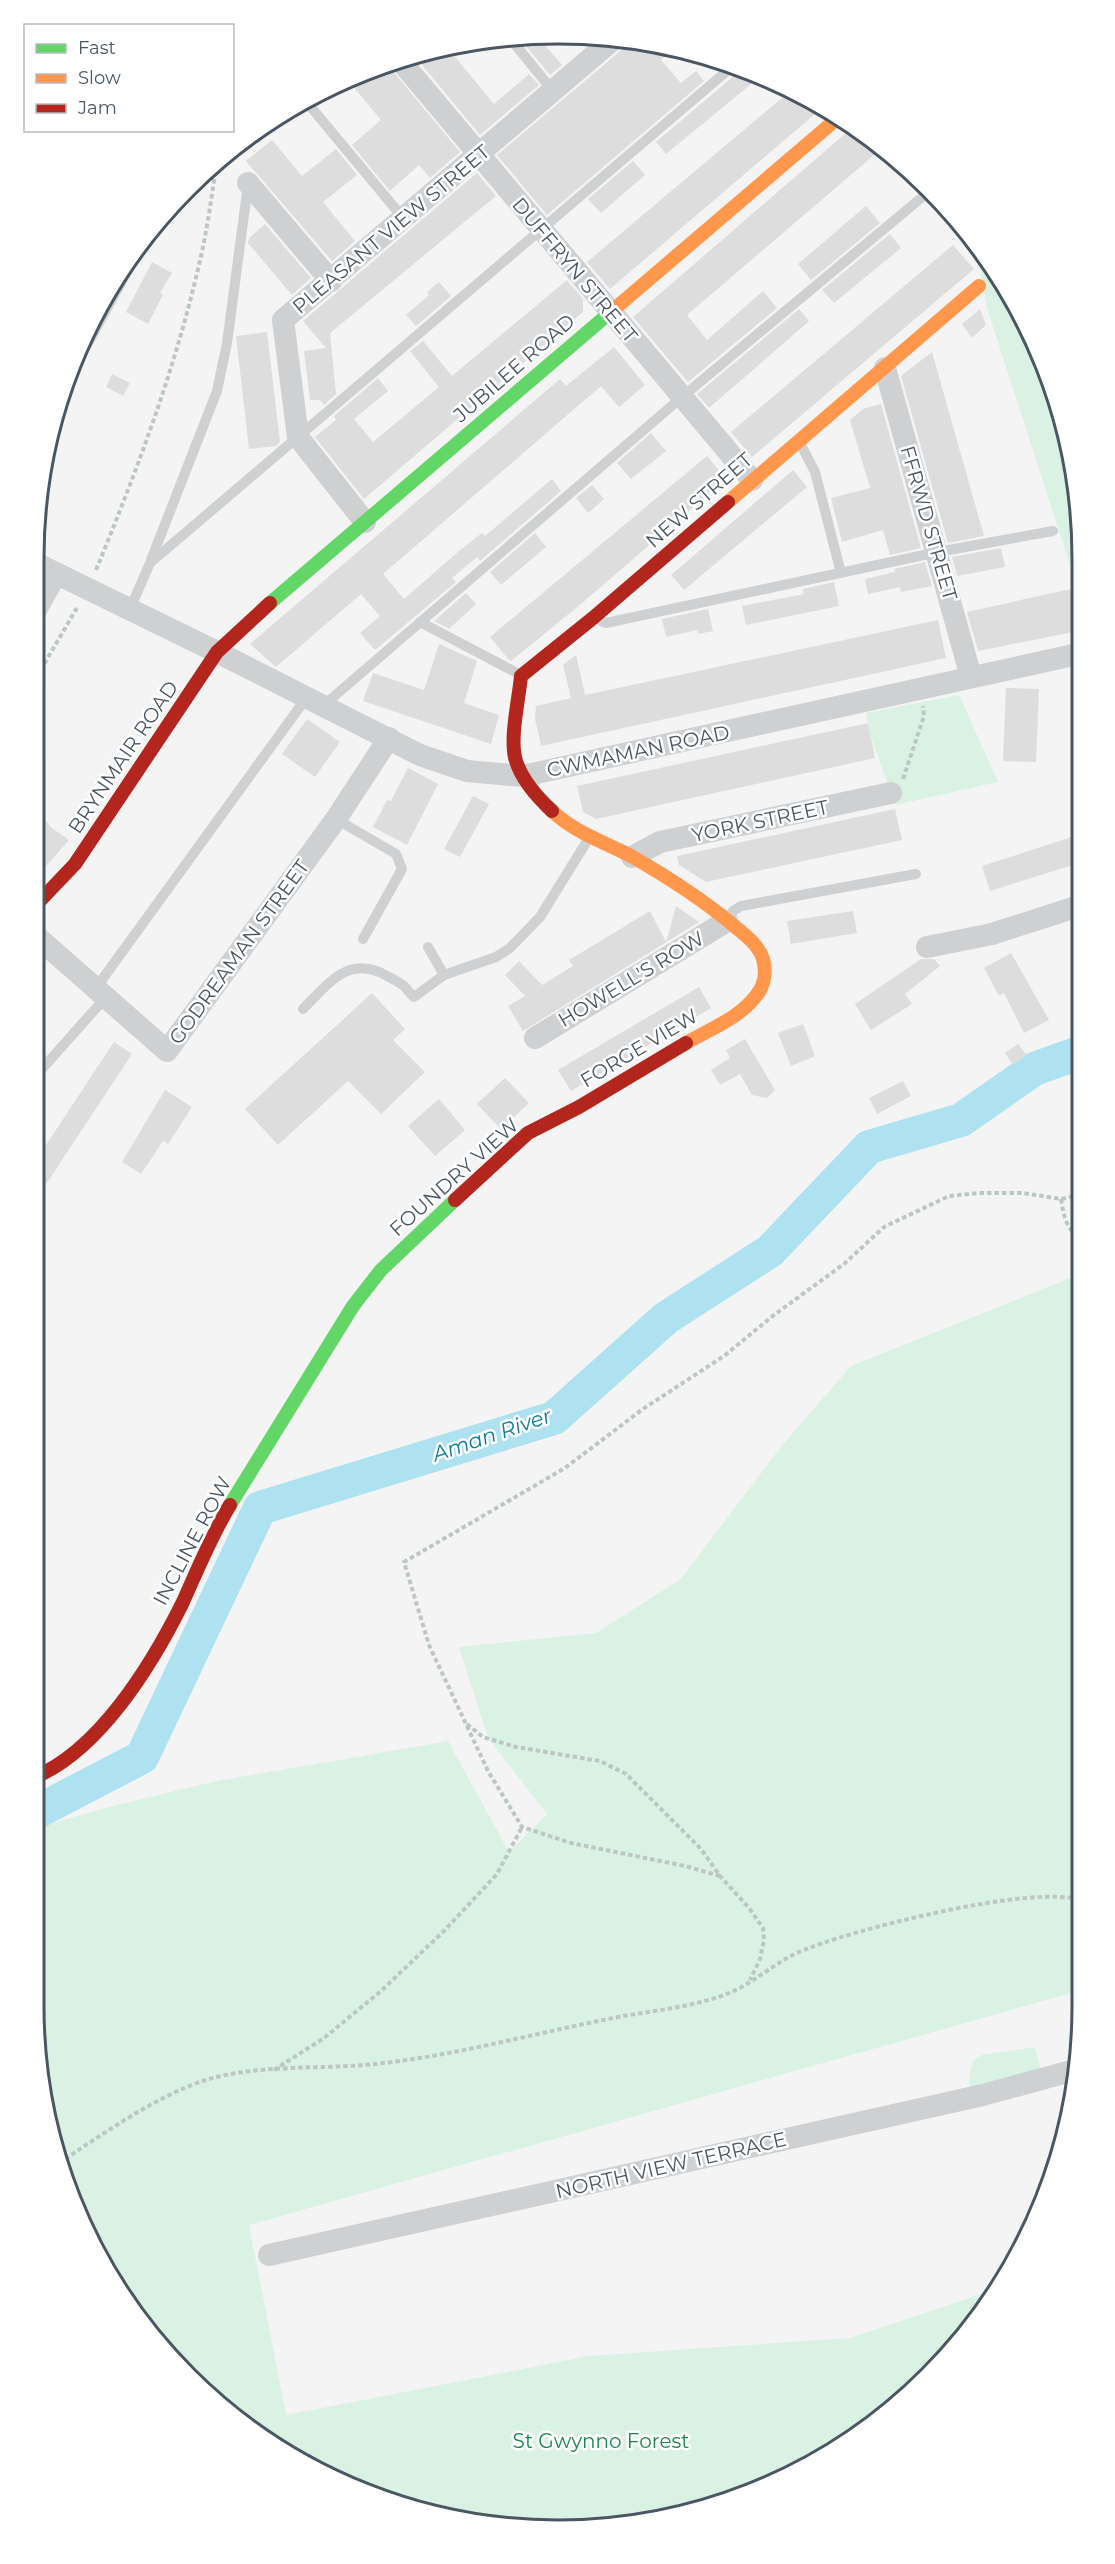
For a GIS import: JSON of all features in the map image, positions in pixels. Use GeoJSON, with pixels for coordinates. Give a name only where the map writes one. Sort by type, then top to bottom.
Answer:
{"type":"FeatureCollection","features":[{"type":"Feature","properties":{"kind":"street","name":"PLEASANT VIEW STREET"},"geometry":{"type":"LineString","coordinates":[[298,437],[283,320],[605,46]]}},
{"type":"Feature","properties":{"kind":"street","name":"DUFFRYN STREET"},"geometry":{"type":"LineString","coordinates":[[405,67],[752,480]]}},
{"type":"Feature","properties":{"kind":"street","name":"JUBILEE ROAD"},"geometry":{"type":"LineString","coordinates":[[217,652],[241,628],[832,123]]}},
{"type":"Feature","properties":{"kind":"street"},"geometry":{"type":"LineString","coordinates":[[248,183],[331,281]]}},
{"type":"Feature","properties":{"kind":"street","name":"NEW STREET"},"geometry":{"type":"LineString","coordinates":[[521,676],[593,618],[979,286]]}},
{"type":"Feature","properties":{"kind":"street","name":"FFRWD STREET"},"geometry":{"type":"LineString","coordinates":[[885,368],[971,677]]}},
{"type":"Feature","properties":{"kind":"street"},"geometry":{"type":"LineString","coordinates":[[298,437],[365,522]]}},
{"type":"Feature","properties":{"kind":"street","name":"CWMAMAN ROAD"},"geometry":{"type":"LineString","coordinates":[[44,568],[420,755],[467,771],[523,776],[1072,655]]}},
{"type":"Feature","properties":{"kind":"street"},"geometry":{"type":"LineString","coordinates":[[44,595],[56,574]]}},
{"type":"Feature","properties":{"kind":"street","name":"BRYNMAIR ROAD"},"geometry":{"type":"LineString","coordinates":[[44,896],[75,864],[217,652]]}},
{"type":"Feature","properties":{"kind":"street"},"geometry":{"type":"LineString","coordinates":[[521,676],[514,759],[523,776],[562,820],[632,857],[727,921]]}},
{"type":"Feature","properties":{"kind":"street","name":"GODREAMAN STREET"},"geometry":{"type":"LineString","coordinates":[[44,943],[167,1051],[336,819],[389,738]]}},
{"type":"Feature","properties":{"kind":"street","name":"YORK STREET"},"geometry":{"type":"LineString","coordinates":[[632,857],[660,842],[891,793]]}},
{"type":"Feature","properties":{"kind":"street"},"geometry":{"type":"LineString","coordinates":[[927,947],[992,934],[1072,908]]}},
{"type":"Feature","properties":{"kind":"street","name":"FORGE VIEW"},"geometry":{"type":"LineString","coordinates":[[557,1116],[579,1107],[739,1012],[759,995],[765,973],[763,956],[752,941],[727,921]]}},
{"type":"Feature","properties":{"kind":"street","name":"HOWELL'S ROW"},"geometry":{"type":"LineString","coordinates":[[535,1038],[727,921]]}},
{"type":"Feature","properties":{"kind":"street","name":"FOUNDRY VIEW"},"geometry":{"type":"LineString","coordinates":[[381,1270],[505,1152],[528,1133],[557,1116]]}},
{"type":"Feature","properties":{"kind":"street","name":"INCLINE ROW"},"geometry":{"type":"LineString","coordinates":[[44,1773],[91,1738],[136,1684],[180,1606],[221,1520],[347,1315],[381,1270]]}},
{"type":"Feature","properties":{"kind":"street","name":"NORTH VIEW TERRACE"},"geometry":{"type":"LineString","coordinates":[[269,2255],[983,2095],[1067,2072]]}},
{"type":"Feature","properties":{"kind":"lane"},"geometry":{"type":"LineString","coordinates":[[516,46],[553,91]]}},
{"type":"Feature","properties":{"kind":"lane"},"geometry":{"type":"LineString","coordinates":[[150,563],[726,72]]}},
{"type":"Feature","properties":{"kind":"lane"},"geometry":{"type":"LineString","coordinates":[[311,107],[404,219]]}},
{"type":"Feature","properties":{"kind":"lane"},"geometry":{"type":"LineString","coordinates":[[130,609],[217,391],[227,343],[248,183]]}},
{"type":"Feature","properties":{"kind":"lane"},"geometry":{"type":"LineString","coordinates":[[44,1065],[101,993],[315,701],[420,622],[682,397],[923,196]]}},
{"type":"Feature","properties":{"kind":"lane"},"geometry":{"type":"LineString","coordinates":[[799,440],[815,472],[841,573]]}},
{"type":"Feature","properties":{"kind":"lane"},"geometry":{"type":"LineString","coordinates":[[593,618],[606,623],[938,552],[1053,531]]}},
{"type":"Feature","properties":{"kind":"lane"},"geometry":{"type":"LineString","coordinates":[[420,622],[521,676]]}},
{"type":"Feature","properties":{"kind":"lane"},"geometry":{"type":"LineString","coordinates":[[336,819],[396,854],[402,868],[363,939]]}},
{"type":"Feature","properties":{"kind":"lane"},"geometry":{"type":"LineString","coordinates":[[303,1009],[330,982],[351,969],[365,968],[380,972],[403,986],[414,997],[444,975],[496,957],[528,932],[580,855],[590,835]]}},
{"type":"Feature","properties":{"kind":"lane"},"geometry":{"type":"LineString","coordinates":[[727,921],[733,911],[741,906],[916,874]]}},
{"type":"Feature","properties":{"kind":"lane"},"geometry":{"type":"LineString","coordinates":[[428,947],[444,975]]}},
{"type":"Feature","properties":{"kind":"path"},"geometry":{"type":"LineString","coordinates":[[95,574],[139,465],[172,362],[201,255],[215,175]]}},
{"type":"Feature","properties":{"kind":"path"},"geometry":{"type":"LineString","coordinates":[[44,664],[82,598]]}},
{"type":"Feature","properties":{"kind":"path"},"geometry":{"type":"LineString","coordinates":[[891,793],[901,786],[924,716],[920,688]]}},
{"type":"Feature","properties":{"kind":"path"},"geometry":{"type":"LineString","coordinates":[[720,1876],[685,1866],[571,1843],[522,1827],[488,1771],[429,1645],[404,1562],[565,1468],[643,1409],[724,1356],[774,1315],[844,1264],[884,1227],[949,1196],[1023,1193],[1061,1199],[1072,1197]]}},
{"type":"Feature","properties":{"kind":"path"},"geometry":{"type":"LineString","coordinates":[[1061,1199],[1064,1218],[1072,1232]]}},
{"type":"Feature","properties":{"kind":"path"},"geometry":{"type":"LineString","coordinates":[[464,1721],[483,1737],[516,1747],[600,1761],[626,1774],[701,1849],[763,1928],[764,1940],[760,1959],[749,1980]]}},
{"type":"Feature","properties":{"kind":"path"},"geometry":{"type":"LineString","coordinates":[[274,2071],[332,2032],[381,1991],[444,1931],[497,1874],[522,1827]]}},
{"type":"Feature","properties":{"kind":"path"},"geometry":{"type":"LineString","coordinates":[[67,2158],[112,2129],[181,2091],[208,2079],[233,2074],[367,2065],[675,2007],[730,1992],[797,1952],[851,1932],[1017,1898],[1053,1895],[1072,1899]]}},
{"type":"Feature","properties":{"kind":"green space"},"geometry":{"type":"Polygon","coordinates":[[[979,264],[1003,301],[1018,330],[1044,392],[1054,424],[1067,490],[1072,571],[987,308],[979,264]]]}},
{"type":"Feature","properties":{"kind":"green space"},"geometry":{"type":"Polygon","coordinates":[[[959,695],[998,782],[895,805],[870,734],[866,713],[959,695]]]}},
{"type":"Feature","properties":{"kind":"green space","name":"St Gwynno Forest"},"geometry":{"type":"Polygon","coordinates":[[[1072,1277],[1072,1993],[249,2225],[286,2415],[589,2356],[850,2338],[984,2293],[944,2345],[921,2370],[896,2393],[843,2434],[785,2467],[723,2493],[691,2503],[658,2511],[591,2519],[524,2519],[490,2516],[424,2503],[392,2493],[330,2467],[272,2434],[219,2393],[194,2370],[171,2345],[130,2292],[112,2263],[83,2203],[61,2140],[48,2074],[44,2006],[44,1826],[105,1808],[212,1782],[448,1741],[509,1852],[547,1814],[488,1738],[459,1647],[596,1633],[681,1579],[780,1448],[851,1366],[1072,1277]]]}},
{"type":"Feature","properties":{"kind":"green space"},"geometry":{"type":"Polygon","coordinates":[[[1035,2047],[1041,2071],[970,2089],[969,2077],[973,2061],[982,2055],[1035,2047]]]}},
{"type":"Feature","properties":{"kind":"building"},"geometry":{"type":"Polygon","coordinates":[[[544,44],[562,65],[550,75],[525,45],[544,44]]]}},
{"type":"Feature","properties":{"kind":"building"},"geometry":{"type":"Polygon","coordinates":[[[624,48],[667,55],[661,60],[681,83],[696,71],[704,81],[547,215],[497,155],[624,48]]]}},
{"type":"Feature","properties":{"kind":"building"},"geometry":{"type":"Polygon","coordinates":[[[453,54],[494,104],[529,74],[539,85],[480,135],[420,62],[453,54]]]}},
{"type":"Feature","properties":{"kind":"building"},"geometry":{"type":"Polygon","coordinates":[[[393,71],[460,152],[430,178],[419,165],[390,191],[352,145],[381,120],[353,87],[393,71]]]}},
{"type":"Feature","properties":{"kind":"building"},"geometry":{"type":"Polygon","coordinates":[[[734,75],[753,83],[666,154],[656,142],[734,75]]]}},
{"type":"Feature","properties":{"kind":"building"},"geometry":{"type":"Polygon","coordinates":[[[784,96],[816,113],[610,289],[587,262],[784,96]]]}},
{"type":"Feature","properties":{"kind":"building"},"geometry":{"type":"Polygon","coordinates":[[[846,133],[875,154],[687,315],[707,340],[763,291],[777,308],[688,382],[633,317],[846,133]]]}},
{"type":"Feature","properties":{"kind":"building"},"geometry":{"type":"Polygon","coordinates":[[[272,140],[302,176],[336,149],[357,175],[323,202],[355,241],[332,261],[246,161],[272,140]]]}},
{"type":"Feature","properties":{"kind":"building"},"geometry":{"type":"Polygon","coordinates":[[[633,161],[645,175],[601,213],[588,199],[633,161]]]}},
{"type":"Feature","properties":{"kind":"building"},"geometry":{"type":"Polygon","coordinates":[[[477,173],[496,196],[330,333],[336,394],[324,405],[320,400],[310,400],[304,351],[326,348],[303,321],[477,173]]]}},
{"type":"Feature","properties":{"kind":"building"},"geometry":{"type":"Polygon","coordinates":[[[866,206],[880,223],[811,280],[798,264],[866,206]]]}},
{"type":"Feature","properties":{"kind":"building"},"geometry":{"type":"Polygon","coordinates":[[[265,224],[311,278],[292,295],[248,243],[249,238],[265,224]]]}},
{"type":"Feature","properties":{"kind":"building"},"geometry":{"type":"Polygon","coordinates":[[[890,234],[901,248],[834,303],[822,290],[890,234]]]}},
{"type":"Feature","properties":{"kind":"building"},"geometry":{"type":"Polygon","coordinates":[[[953,245],[974,269],[752,457],[731,432],[953,245]]]}},
{"type":"Feature","properties":{"kind":"building"},"geometry":{"type":"Polygon","coordinates":[[[152,262],[172,273],[160,293],[163,295],[148,324],[126,312],[152,262]]]}},
{"type":"Feature","properties":{"kind":"building"},"geometry":{"type":"Polygon","coordinates":[[[567,280],[583,299],[583,312],[364,499],[315,437],[336,420],[334,416],[378,378],[388,391],[354,419],[373,442],[439,387],[410,351],[423,341],[452,376],[567,280]]]}},
{"type":"Feature","properties":{"kind":"building"},"geometry":{"type":"Polygon","coordinates":[[[439,282],[451,296],[416,326],[406,315],[429,295],[427,292],[439,282]]]}},
{"type":"Feature","properties":{"kind":"building"},"geometry":{"type":"Polygon","coordinates":[[[799,309],[809,321],[709,408],[697,394],[799,309]]]}},
{"type":"Feature","properties":{"kind":"building"},"geometry":{"type":"Polygon","coordinates":[[[980,309],[986,325],[972,338],[962,324],[980,309]]]}},
{"type":"Feature","properties":{"kind":"building"},"geometry":{"type":"Polygon","coordinates":[[[267,332],[280,442],[276,446],[249,449],[236,336],[267,332]]]}},
{"type":"Feature","properties":{"kind":"building"},"geometry":{"type":"Polygon","coordinates":[[[614,347],[645,385],[619,407],[601,386],[383,574],[404,599],[459,551],[482,533],[485,536],[552,479],[561,491],[480,561],[477,557],[452,578],[456,582],[375,650],[360,633],[380,616],[361,594],[276,667],[250,644],[560,379],[566,386],[614,347]]]}},
{"type":"Feature","properties":{"kind":"building"},"geometry":{"type":"Polygon","coordinates":[[[932,352],[984,536],[948,543],[901,376],[932,352]]]}},
{"type":"Feature","properties":{"kind":"building"},"geometry":{"type":"Polygon","coordinates":[[[112,374],[130,383],[123,396],[106,387],[112,374]]]}},
{"type":"Feature","properties":{"kind":"building"},"geometry":{"type":"Polygon","coordinates":[[[881,404],[921,548],[890,555],[883,530],[842,542],[831,498],[870,488],[850,420],[863,409],[881,404]]]}},
{"type":"Feature","properties":{"kind":"building"},"geometry":{"type":"Polygon","coordinates":[[[651,433],[666,451],[631,479],[617,463],[651,433]]]}},
{"type":"Feature","properties":{"kind":"building"},"geometry":{"type":"Polygon","coordinates":[[[707,456],[726,479],[581,604],[511,661],[509,660],[490,637],[707,456]]]}},
{"type":"Feature","properties":{"kind":"building"},"geometry":{"type":"Polygon","coordinates":[[[793,470],[807,487],[684,590],[671,575],[793,470]]]}},
{"type":"Feature","properties":{"kind":"building"},"geometry":{"type":"Polygon","coordinates":[[[592,485],[604,499],[588,513],[576,498],[592,485]]]}},
{"type":"Feature","properties":{"kind":"building"},"geometry":{"type":"Polygon","coordinates":[[[535,533],[546,547],[501,585],[490,572],[535,533]]]}},
{"type":"Feature","properties":{"kind":"building"},"geometry":{"type":"Polygon","coordinates":[[[1001,548],[1005,567],[957,576],[952,557],[1001,548]]]}},
{"type":"Feature","properties":{"kind":"building"},"geometry":{"type":"Polygon","coordinates":[[[925,562],[932,586],[901,592],[900,587],[868,594],[865,579],[925,562]]]}},
{"type":"Feature","properties":{"kind":"building"},"geometry":{"type":"Polygon","coordinates":[[[834,582],[839,606],[746,625],[742,606],[804,594],[803,589],[834,582]]]}},
{"type":"Feature","properties":{"kind":"building"},"geometry":{"type":"Polygon","coordinates":[[[1072,589],[1072,632],[978,651],[967,612],[1072,589]]]}},
{"type":"Feature","properties":{"kind":"building"},"geometry":{"type":"Polygon","coordinates":[[[466,593],[476,604],[449,629],[434,621],[466,593]]]}},
{"type":"Feature","properties":{"kind":"building"},"geometry":{"type":"Polygon","coordinates":[[[708,609],[713,631],[698,634],[697,630],[666,637],[662,619],[708,609]]]}},
{"type":"Feature","properties":{"kind":"building"},"geometry":{"type":"Polygon","coordinates":[[[938,620],[946,658],[541,746],[535,719],[536,706],[571,698],[563,665],[576,655],[585,695],[938,620]]]}},
{"type":"Feature","properties":{"kind":"building"},"geometry":{"type":"Polygon","coordinates":[[[439,644],[477,661],[464,703],[499,715],[491,744],[363,701],[373,673],[424,690],[439,644]]]}},
{"type":"Feature","properties":{"kind":"building"},"geometry":{"type":"Polygon","coordinates":[[[1006,688],[1039,689],[1036,762],[1003,761],[1006,688]]]}},
{"type":"Feature","properties":{"kind":"building"},"geometry":{"type":"Polygon","coordinates":[[[307,719],[340,742],[315,777],[282,754],[307,719]]]}},
{"type":"Feature","properties":{"kind":"building"},"geometry":{"type":"Polygon","coordinates":[[[868,723],[875,758],[596,819],[583,812],[577,786],[868,723]]]}},
{"type":"Feature","properties":{"kind":"building"},"geometry":{"type":"Polygon","coordinates":[[[408,768],[438,784],[407,845],[373,827],[387,800],[391,801],[408,768]]]}},
{"type":"Feature","properties":{"kind":"building"},"geometry":{"type":"Polygon","coordinates":[[[473,796],[489,804],[460,857],[444,849],[473,796]]]}},
{"type":"Feature","properties":{"kind":"building"},"geometry":{"type":"Polygon","coordinates":[[[895,809],[902,840],[706,882],[679,865],[677,856],[895,809]]]}},
{"type":"Feature","properties":{"kind":"building"},"geometry":{"type":"Polygon","coordinates":[[[44,819],[69,840],[44,869],[44,819]]]}},
{"type":"Feature","properties":{"kind":"building"},"geometry":{"type":"Polygon","coordinates":[[[1072,837],[1072,865],[990,891],[982,866],[1072,837]]]}},
{"type":"Feature","properties":{"kind":"building"},"geometry":{"type":"Polygon","coordinates":[[[676,906],[699,922],[523,1031],[508,1006],[525,996],[505,975],[519,961],[542,985],[573,966],[569,960],[650,911],[666,942],[676,906]]]}},
{"type":"Feature","properties":{"kind":"building"},"geometry":{"type":"Polygon","coordinates":[[[853,911],[857,933],[791,944],[787,921],[853,911]]]}},
{"type":"Feature","properties":{"kind":"building"},"geometry":{"type":"Polygon","coordinates":[[[1011,953],[1049,1020],[1024,1033],[1004,993],[999,996],[984,968],[1011,953]]]}},
{"type":"Feature","properties":{"kind":"building"},"geometry":{"type":"Polygon","coordinates":[[[921,959],[934,959],[940,966],[905,994],[912,1004],[871,1030],[855,1004],[921,959]]]}},
{"type":"Feature","properties":{"kind":"building"},"geometry":{"type":"Polygon","coordinates":[[[699,987],[711,1008],[571,1091],[558,1070],[699,987]]]}},
{"type":"Feature","properties":{"kind":"building"},"geometry":{"type":"Polygon","coordinates":[[[372,993],[405,1029],[393,1040],[425,1072],[381,1114],[348,1081],[278,1145],[245,1109],[372,993]]]}},
{"type":"Feature","properties":{"kind":"building"},"geometry":{"type":"Polygon","coordinates":[[[803,1024],[815,1056],[791,1066],[778,1033],[803,1024]]]}},
{"type":"Feature","properties":{"kind":"building"},"geometry":{"type":"Polygon","coordinates":[[[745,1039],[775,1090],[767,1098],[752,1095],[740,1074],[720,1085],[711,1070],[730,1058],[726,1050],[745,1039]]]}},
{"type":"Feature","properties":{"kind":"building"},"geometry":{"type":"Polygon","coordinates":[[[114,1042],[132,1054],[44,1187],[44,1144],[46,1145],[114,1042]]]}},
{"type":"Feature","properties":{"kind":"building"},"geometry":{"type":"Polygon","coordinates":[[[1018,1044],[1027,1055],[1013,1065],[1005,1053],[1018,1044]]]}},
{"type":"Feature","properties":{"kind":"building"},"geometry":{"type":"Polygon","coordinates":[[[505,1078],[529,1103],[501,1129],[477,1104],[505,1078]]]}},
{"type":"Feature","properties":{"kind":"building"},"geometry":{"type":"Polygon","coordinates":[[[903,1081],[911,1096],[877,1114],[869,1098],[903,1081]]]}},
{"type":"Feature","properties":{"kind":"building"},"geometry":{"type":"Polygon","coordinates":[[[165,1090],[192,1107],[168,1144],[163,1141],[141,1174],[122,1162],[165,1090]]]}},
{"type":"Feature","properties":{"kind":"building"},"geometry":{"type":"Polygon","coordinates":[[[439,1099],[465,1130],[435,1156],[408,1126],[439,1099]]]}},
{"type":"Feature","properties":{"kind":"waterway","name":"Aman River"},"geometry":{"type":"LineString","coordinates":[[44,1808],[142,1757],[260,1508],[554,1418],[666,1318],[770,1251],[869,1147],[961,1120],[1034,1069],[1072,1055]]}},
{"type":"Feature","properties":{"kind":"traffic: fast"},"geometry":{"type":"LineString","coordinates":[[270,603],[612,311]]}},
{"type":"Feature","properties":{"kind":"traffic: fast"},"geometry":{"type":"LineString","coordinates":[[230,1505],[353,1306],[381,1270],[455,1200]]}},
{"type":"Feature","properties":{"kind":"traffic: slow"},"geometry":{"type":"LineString","coordinates":[[612,311],[832,123]]}},
{"type":"Feature","properties":{"kind":"traffic: slow"},"geometry":{"type":"LineString","coordinates":[[728,502],[979,286]]}},
{"type":"Feature","properties":{"kind":"traffic: slow"},"geometry":{"type":"LineString","coordinates":[[552,811],[580,831],[631,856],[696,897],[746,936],[761,954],[764,979],[753,999],[736,1015],[686,1043]]}},
{"type":"Feature","properties":{"kind":"traffic: jam"},"geometry":{"type":"LineString","coordinates":[[552,811],[531,788],[516,761],[514,731],[521,676],[593,618],[728,502]]}},
{"type":"Feature","properties":{"kind":"traffic: jam"},"geometry":{"type":"LineString","coordinates":[[44,896],[75,864],[217,652],[270,603]]}},
{"type":"Feature","properties":{"kind":"traffic: jam"},"geometry":{"type":"LineString","coordinates":[[455,1200],[528,1133],[579,1107],[686,1043]]}},
{"type":"Feature","properties":{"kind":"traffic: jam"},"geometry":{"type":"LineString","coordinates":[[44,1772],[80,1748],[121,1704],[139,1679],[182,1604],[210,1541],[230,1505]]}}]}
